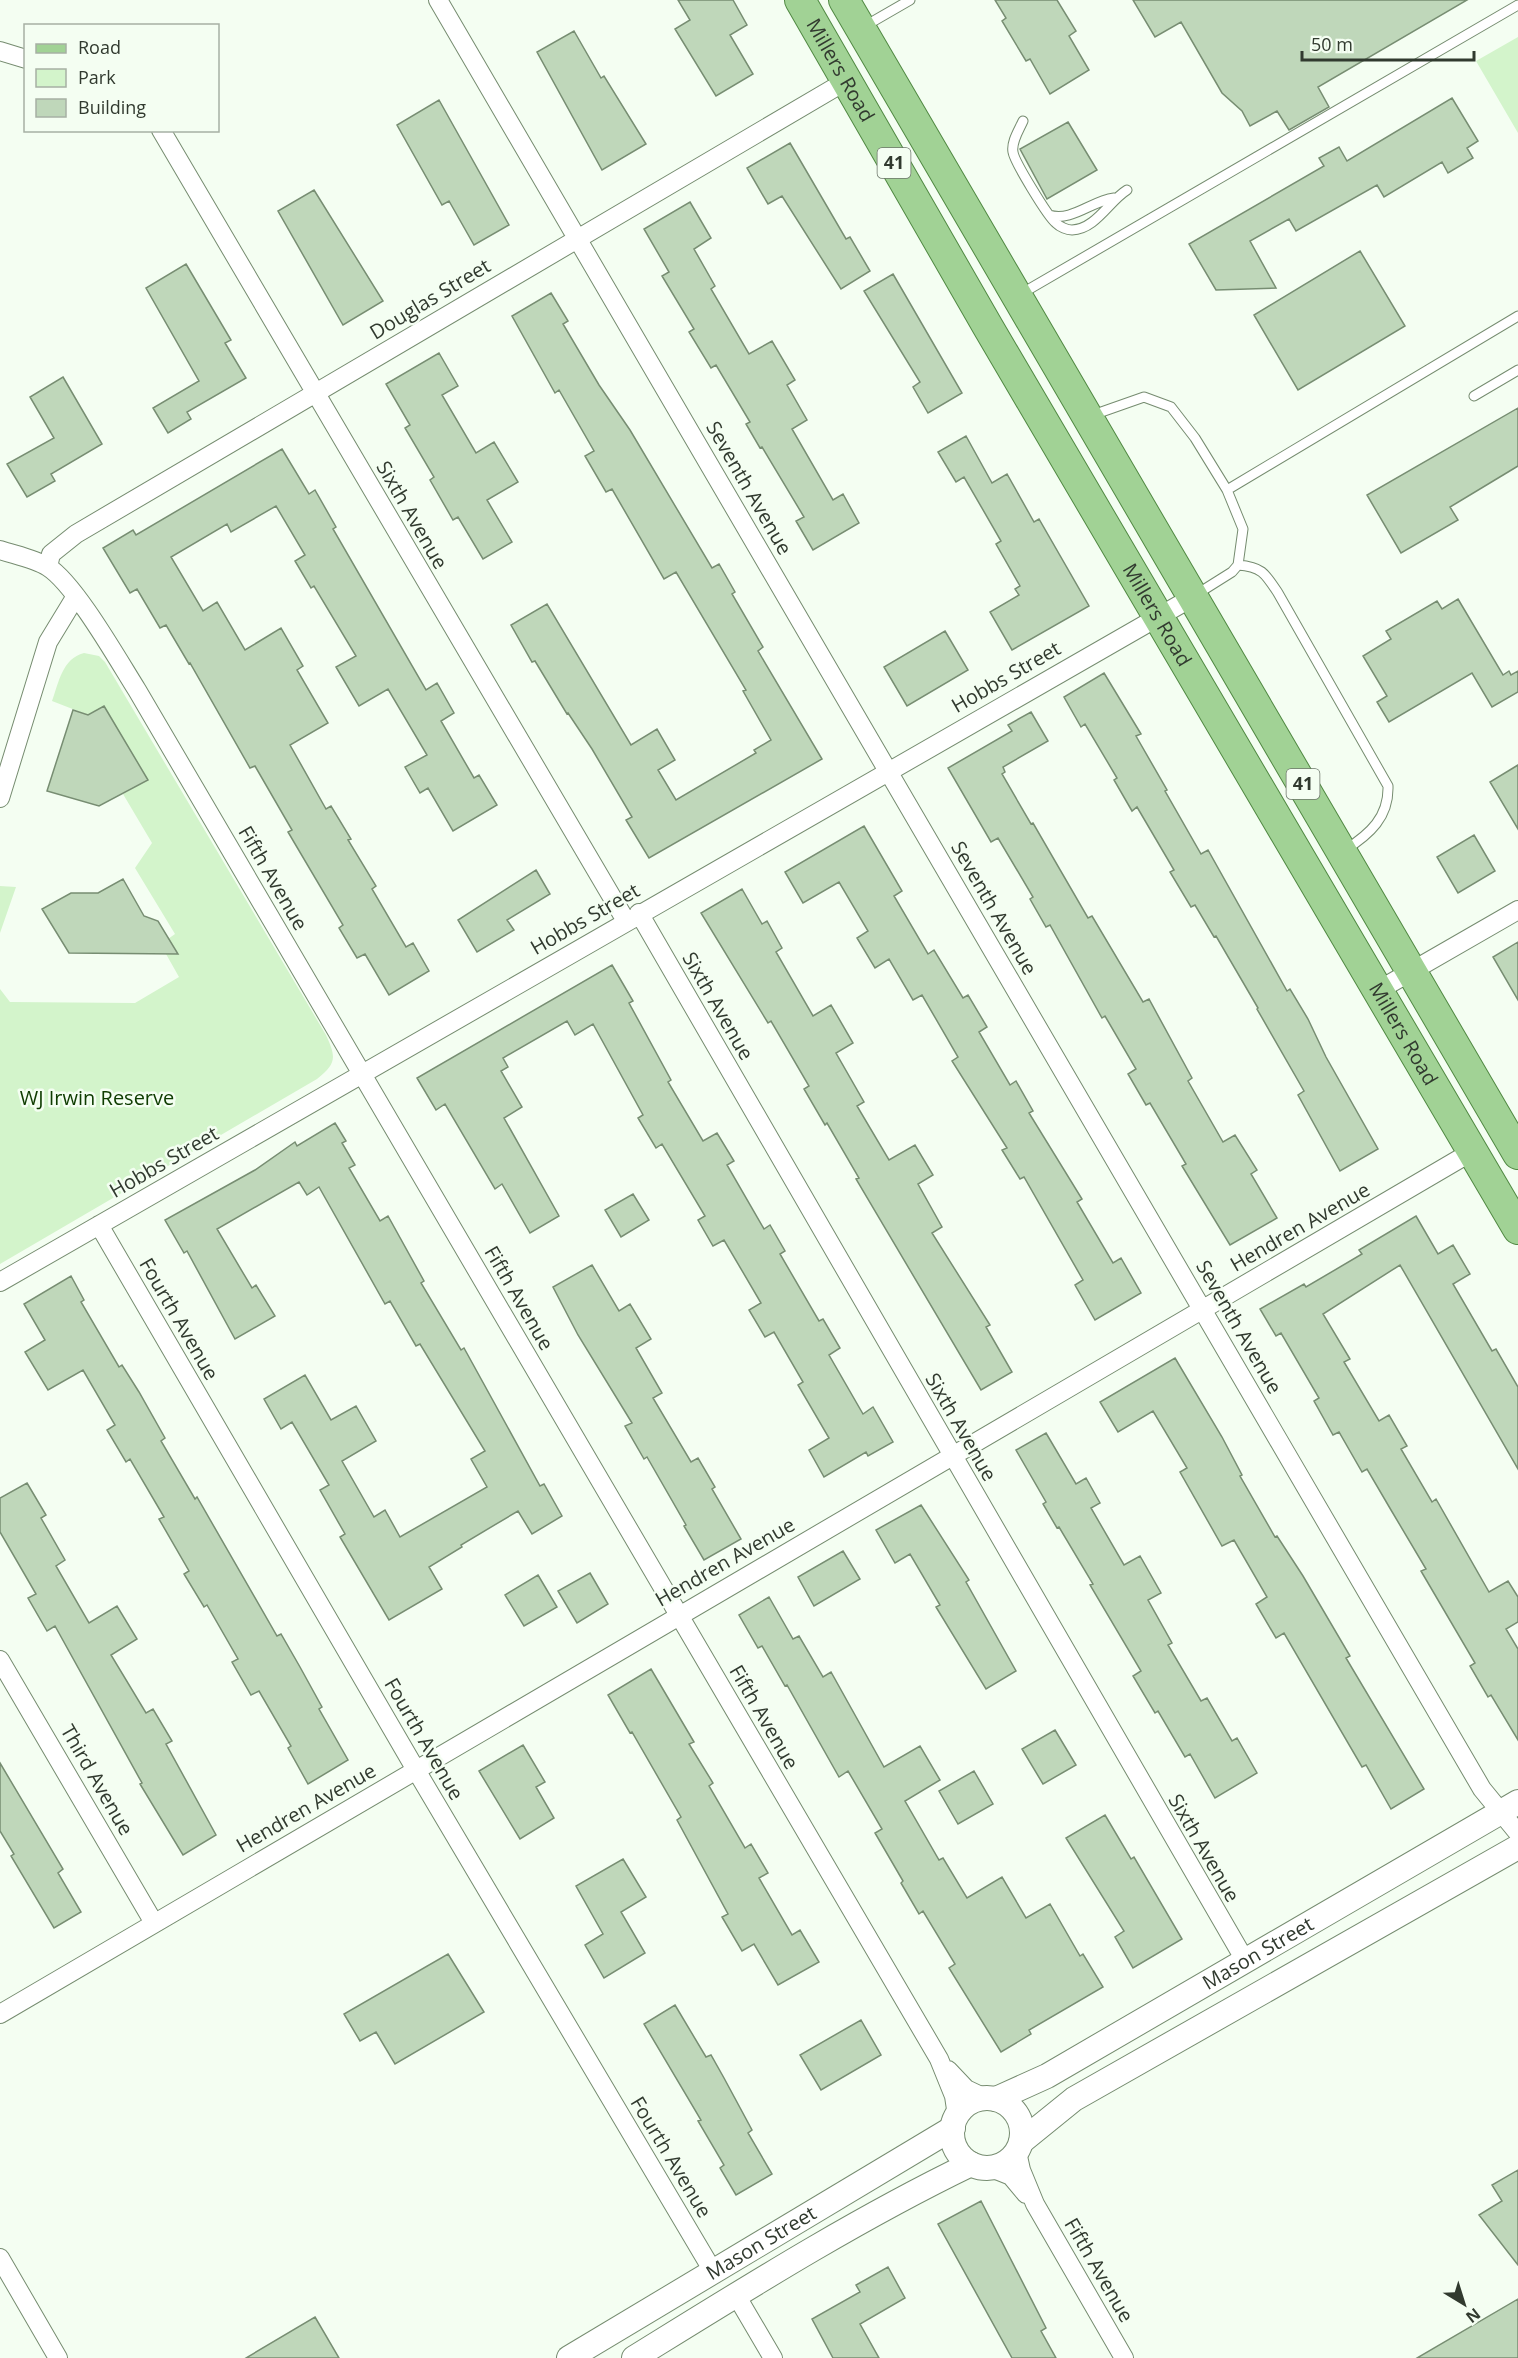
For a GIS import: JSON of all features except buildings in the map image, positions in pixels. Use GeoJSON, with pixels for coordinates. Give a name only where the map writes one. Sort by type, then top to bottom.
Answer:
{"type":"FeatureCollection","features":[{"type":"Feature","properties":{"kind":"main road","name":"Millers Road"},"geometry":{"type":"LineString","coordinates":[[800,0],[1518,1229]]}},
{"type":"Feature","properties":{"kind":"main road","name":"Millers Road"},"geometry":{"type":"LineString","coordinates":[[844,0],[1518,1154]]}},
{"type":"Feature","properties":{"kind":"street","name":"Seventh Avenue"},"geometry":{"type":"LineString","coordinates":[[438,0],[1482,1789],[1508,1807],[1518,1833]]}},
{"type":"Feature","properties":{"kind":"street"},"geometry":{"type":"LineString","coordinates":[[0,51],[24,58]]}},
{"type":"Feature","properties":{"kind":"street","name":"Douglas Street"},"geometry":{"type":"LineString","coordinates":[[48,567],[51,554],[76,534],[846,81]]}},
{"type":"Feature","properties":{"kind":"street","name":"Sixth Avenue"},"geometry":{"type":"LineString","coordinates":[[162,132],[315,393],[632,917],[951,1456],[1246,1962]]}},
{"type":"Feature","properties":{"kind":"street"},"geometry":{"type":"LineString","coordinates":[[0,550],[48,567]]}},
{"type":"Feature","properties":{"kind":"street","name":"Fifth Avenue"},"geometry":{"type":"LineString","coordinates":[[48,567],[76,596],[137,690],[939,2059],[954,2096],[955,2122]]}},
{"type":"Feature","properties":{"kind":"street"},"geometry":{"type":"LineString","coordinates":[[0,798],[48,642],[76,596]]}},
{"type":"Feature","properties":{"kind":"street","name":"Hobbs Street"},"geometry":{"type":"LineString","coordinates":[[0,1282],[888,770],[1193,597]]}},
{"type":"Feature","properties":{"kind":"street"},"geometry":{"type":"LineString","coordinates":[[1380,990],[1518,910]]}},
{"type":"Feature","properties":{"kind":"street","name":"Hendren Avenue"},"geometry":{"type":"LineString","coordinates":[[0,2014],[1473,1151]]}},
{"type":"Feature","properties":{"kind":"street","name":"Fourth Avenue"},"geometry":{"type":"LineString","coordinates":[[99,1225],[416,1770],[714,2273]]}},
{"type":"Feature","properties":{"kind":"street","name":"Third Avenue"},"geometry":{"type":"LineString","coordinates":[[0,1660],[154,1923]]}},
{"type":"Feature","properties":{"kind":"street","name":"Mason Street"},"geometry":{"type":"LineString","coordinates":[[990,2098],[1047,2076],[1246,1962],[1508,1807]]}},
{"type":"Feature","properties":{"kind":"street","name":"Mason Street"},"geometry":{"type":"LineString","coordinates":[[1019,2147],[1074,2099],[1518,1847]]}},
{"type":"Feature","properties":{"kind":"street","name":"Fifth Avenue"},"geometry":{"type":"LineString","coordinates":[[939,2059],[966,2089],[990,2098]]}},
{"type":"Feature","properties":{"kind":"street"},"geometry":{"type":"LineString","coordinates":[[990,2098],[1006,2103],[1020,2120],[1019,2147],[1010,2160],[981,2166],[957,2150],[955,2122],[964,2107],[990,2098]]}},
{"type":"Feature","properties":{"kind":"street","name":"Mason Street"},"geometry":{"type":"LineString","coordinates":[[569,2358],[714,2273],[955,2122]]}},
{"type":"Feature","properties":{"kind":"street","name":"Fifth Avenue"},"geometry":{"type":"LineString","coordinates":[[1019,2147],[1021,2170],[1035,2204],[1124,2358]]}},
{"type":"Feature","properties":{"kind":"street","name":"Fifth Avenue"},"geometry":{"type":"LineString","coordinates":[[981,2166],[1011,2176],[1035,2204]]}},
{"type":"Feature","properties":{"kind":"street","name":"Mason Street"},"geometry":{"type":"LineString","coordinates":[[634,2358],[736,2295],[923,2187],[981,2166]]}},
{"type":"Feature","properties":{"kind":"street"},"geometry":{"type":"LineString","coordinates":[[0,2258],[58,2358]]}},
{"type":"Feature","properties":{"kind":"street"},"geometry":{"type":"LineString","coordinates":[[736,2295],[773,2358]]}},
{"type":"Feature","properties":{"kind":"lane"},"geometry":{"type":"LineString","coordinates":[[861,29],[909,0]]}},
{"type":"Feature","properties":{"kind":"lane"},"geometry":{"type":"LineString","coordinates":[[1016,296],[1248,164],[1518,5]]}},
{"type":"Feature","properties":{"kind":"lane"},"geometry":{"type":"LineString","coordinates":[[1023,121],[1014,141],[1013,155],[1049,215],[1062,227],[1069,230],[1077,229],[1101,216],[1114,198]]}},
{"type":"Feature","properties":{"kind":"lane"},"geometry":{"type":"LineString","coordinates":[[1049,215],[1061,218],[1070,216],[1093,203],[1114,198],[1127,190]]}},
{"type":"Feature","properties":{"kind":"lane"},"geometry":{"type":"LineString","coordinates":[[1227,490],[1518,316]]}},
{"type":"Feature","properties":{"kind":"lane"},"geometry":{"type":"LineString","coordinates":[[1474,396],[1518,370]]}},
{"type":"Feature","properties":{"kind":"lane"},"geometry":{"type":"LineString","coordinates":[[1088,417],[1144,397],[1171,407],[1195,438],[1227,490],[1243,529],[1238,565],[1232,572],[1193,597]]}},
{"type":"Feature","properties":{"kind":"lane"},"geometry":{"type":"LineString","coordinates":[[1238,565],[1254,566],[1264,573],[1278,592],[1388,786],[1388,799],[1382,818],[1365,835],[1343,851]]}},
{"type":"Feature","properties":{"kind":"green space"},"geometry":{"type":"Polygon","coordinates":[[[1518,37],[1518,133],[1476,61],[1518,37]]]}},
{"type":"Feature","properties":{"kind":"green space","name":"WJ Irwin Reserve"},"geometry":{"type":"Polygon","coordinates":[[[84,653],[99,656],[105,662],[326,1035],[332,1049],[333,1059],[317,1079],[0,1264],[0,989],[10,1002],[135,1003],[179,977],[166,954],[174,949],[168,939],[175,934],[135,868],[152,843],[123,794],[147,780],[88,715],[52,701],[66,666],[71,660],[84,653]]]}},
{"type":"Feature","properties":{"kind":"green space"},"geometry":{"type":"Polygon","coordinates":[[[0,886],[16,887],[0,933],[0,886]]]}}]}
